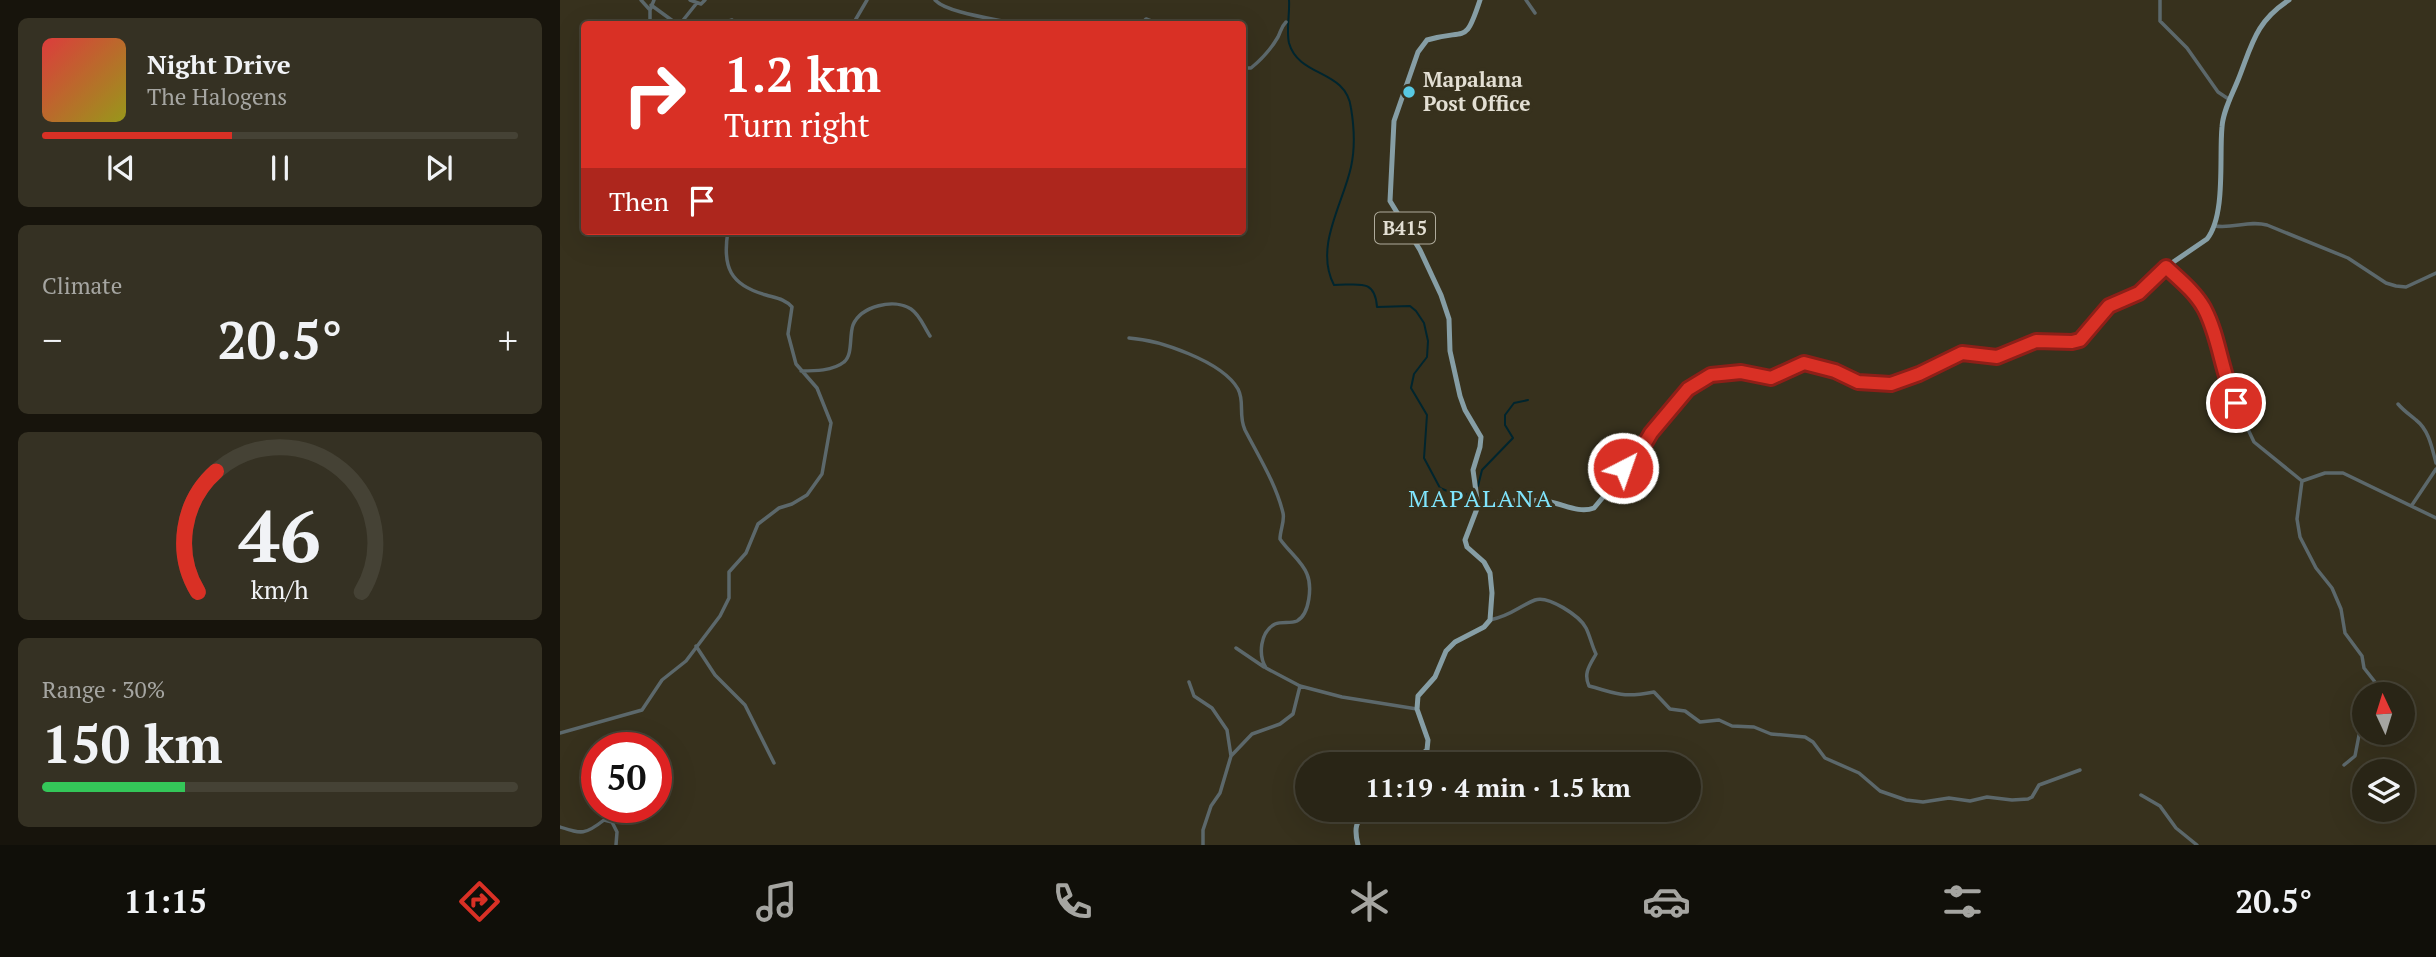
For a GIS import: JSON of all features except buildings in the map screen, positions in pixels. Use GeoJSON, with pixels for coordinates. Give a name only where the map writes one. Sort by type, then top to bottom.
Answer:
{"type":"FeatureCollection","features":[{"type":"Feature","properties":{"kind":"main road","name":"B415"},"geometry":{"type":"LineString","coordinates":[[1480,0],[1471,27],[1466,32],[1427,40],[1418,52],[1394,121],[1390,201],[1420,250],[1441,295],[1448,319],[1454,374],[1460,396],[1481,437],[1473,470],[1478,506],[1465,540],[1467,547],[1484,562],[1490,573],[1490,620]]}},
{"type":"Feature","properties":{"kind":"main road"},"geometry":{"type":"LineString","coordinates":[[1478,506],[1515,499],[1549,502],[1578,510],[1594,508],[1618,474],[1640,452],[1651,433],[1688,389],[1711,375],[1741,372],[1771,378],[1804,363],[1835,371],[1858,382],[1891,384],[1962,353],[1997,357],[2036,341],[2080,340],[2109,306],[2139,293],[2166,267],[2207,239],[2214,225],[2218,203],[2222,123],[2249,47],[2269,14],[2289,0]]}},
{"type":"Feature","properties":{"kind":"main road"},"geometry":{"type":"LineString","coordinates":[[1424,752],[1427,750],[1427,740],[1417,709],[1418,696],[1435,677],[1446,651],[1455,642],[1484,627],[1490,620]]}},
{"type":"Feature","properties":{"kind":"main road"},"geometry":{"type":"LineString","coordinates":[[1357,822],[1355,831],[1358,845]]}},
{"type":"Feature","properties":{"kind":"street"},"geometry":{"type":"LineString","coordinates":[[642,0],[674,21]]}},
{"type":"Feature","properties":{"kind":"street"},"geometry":{"type":"LineString","coordinates":[[690,0],[696,4],[705,0]]}},
{"type":"Feature","properties":{"kind":"street"},"geometry":{"type":"LineString","coordinates":[[855,21],[867,0]]}},
{"type":"Feature","properties":{"kind":"street"},"geometry":{"type":"LineString","coordinates":[[935,0],[944,8],[1005,21]]}},
{"type":"Feature","properties":{"kind":"street"},"geometry":{"type":"LineString","coordinates":[[1526,0],[1535,13]]}},
{"type":"Feature","properties":{"kind":"street"},"geometry":{"type":"LineString","coordinates":[[2160,0],[2160,21],[2187,48],[2218,92],[2230,100]]}},
{"type":"Feature","properties":{"kind":"street"},"geometry":{"type":"LineString","coordinates":[[681,21],[696,4]]}},
{"type":"Feature","properties":{"kind":"street"},"geometry":{"type":"LineString","coordinates":[[1246,68],[1251,68],[1258,62],[1286,22]]}},
{"type":"Feature","properties":{"kind":"street"},"geometry":{"type":"LineString","coordinates":[[2214,225],[2229,226],[2254,222],[2271,227],[2348,258],[2386,283],[2396,286],[2406,287],[2436,274]]}},
{"type":"Feature","properties":{"kind":"street"},"geometry":{"type":"LineString","coordinates":[[560,733],[642,710],[662,680],[686,661],[724,607],[729,598],[729,572],[746,553],[758,524],[779,508],[807,495],[822,474],[831,423],[817,388],[800,371],[793,355],[788,334],[792,307],[783,300],[765,295],[736,281],[731,273],[725,249],[727,235]]}},
{"type":"Feature","properties":{"kind":"street"},"geometry":{"type":"LineString","coordinates":[[2166,267],[2193,293],[2204,309],[2220,350],[2226,383],[2254,442],[2302,481]]}},
{"type":"Feature","properties":{"kind":"street"},"geometry":{"type":"LineString","coordinates":[[800,371],[822,370],[844,362],[849,356],[849,339],[857,318],[864,311],[878,307],[891,304],[909,308],[919,317],[930,337]]}},
{"type":"Feature","properties":{"kind":"street"},"geometry":{"type":"LineString","coordinates":[[1129,338],[1147,339],[1196,357],[1215,368],[1237,387],[1241,397],[1241,421],[1270,480],[1283,514],[1280,539],[1302,565],[1309,581],[1308,606],[1301,617],[1295,622],[1278,623],[1265,635],[1261,649],[1266,668]]}},
{"type":"Feature","properties":{"kind":"street"},"geometry":{"type":"LineString","coordinates":[[2398,404],[2417,420],[2428,434],[2436,463]]}},
{"type":"Feature","properties":{"kind":"street"},"geometry":{"type":"LineString","coordinates":[[2411,505],[2436,469]]}},
{"type":"Feature","properties":{"kind":"street"},"geometry":{"type":"LineString","coordinates":[[2302,481],[2325,473],[2343,473],[2436,518]]}},
{"type":"Feature","properties":{"kind":"street"},"geometry":{"type":"LineString","coordinates":[[2302,481],[2297,519],[2300,537],[2316,568],[2332,588],[2341,609],[2345,634],[2375,682]]}},
{"type":"Feature","properties":{"kind":"street"},"geometry":{"type":"LineString","coordinates":[[1490,620],[1513,614],[1537,600],[1549,600],[1565,609],[1586,628],[1596,654],[1587,666],[1590,686],[1614,695],[1654,692],[1670,709],[1685,711],[1700,722],[1719,720],[1732,726],[1754,727],[1771,734],[1805,737],[1813,742],[1825,758],[1858,773],[1880,791],[1906,800],[1923,802],[1949,798],[1970,801],[1987,797],[2028,799],[2039,785],[2080,770]]}},
{"type":"Feature","properties":{"kind":"street"},"geometry":{"type":"LineString","coordinates":[[696,646],[715,675],[745,705],[774,763]]}},
{"type":"Feature","properties":{"kind":"street"},"geometry":{"type":"LineString","coordinates":[[1236,648],[1300,686],[1362,701],[1417,709]]}},
{"type":"Feature","properties":{"kind":"street"},"geometry":{"type":"LineString","coordinates":[[1189,682],[1194,696],[1212,708],[1227,730],[1231,756],[1220,793],[1211,806],[1203,830],[1203,845]]}},
{"type":"Feature","properties":{"kind":"street"},"geometry":{"type":"LineString","coordinates":[[1231,756],[1252,734],[1280,724],[1293,714],[1300,686]]}},
{"type":"Feature","properties":{"kind":"street"},"geometry":{"type":"LineString","coordinates":[[2344,765],[2355,756],[2357,746]]}},
{"type":"Feature","properties":{"kind":"street"},"geometry":{"type":"LineString","coordinates":[[2141,795],[2166,810],[2167,817],[2176,828],[2197,845]]}},
{"type":"Feature","properties":{"kind":"street"},"geometry":{"type":"LineString","coordinates":[[560,827],[580,833],[590,831],[604,820],[612,822],[617,832],[616,845]]}},
{"type":"Feature","properties":{"kind":"waterway"},"geometry":{"type":"LineString","coordinates":[[1289,0],[1288,38],[1294,54],[1312,69],[1341,86],[1351,108],[1354,138],[1352,160],[1328,241],[1329,271],[1334,285],[1364,285],[1373,291],[1377,307],[1410,306],[1416,311],[1424,323],[1428,341],[1427,357],[1414,374],[1411,388],[1427,415],[1424,458],[1440,488],[1462,497],[1475,490]]}},
{"type":"Feature","properties":{"kind":"waterway"},"geometry":{"type":"LineString","coordinates":[[1478,486],[1482,470],[1513,438],[1505,425],[1505,415],[1514,403],[1528,400]]}},
{"type":"Feature","properties":{"kind":"place","name":"Mapalana Post Office"},"geometry":{"type":"Point","coordinates":[1409,92]}},
{"type":"Feature","properties":{"kind":"district","name":"MAPALANA"},"geometry":{"type":"Point","coordinates":[1481,499]}},
{"type":"Feature","properties":{"kind":"route"},"geometry":{"type":"LineString","coordinates":[[1623,468],[1640,452],[1651,433],[1688,389],[1711,375],[1741,372],[1771,378],[1804,363],[1835,371],[1858,382],[1891,384],[1906,380],[1966,352],[1997,357],[2036,341],[2072,342],[2080,340],[2109,306],[2132,298],[2166,267],[2193,293],[2204,309],[2220,350],[2226,383],[2236,403]]}}]}
